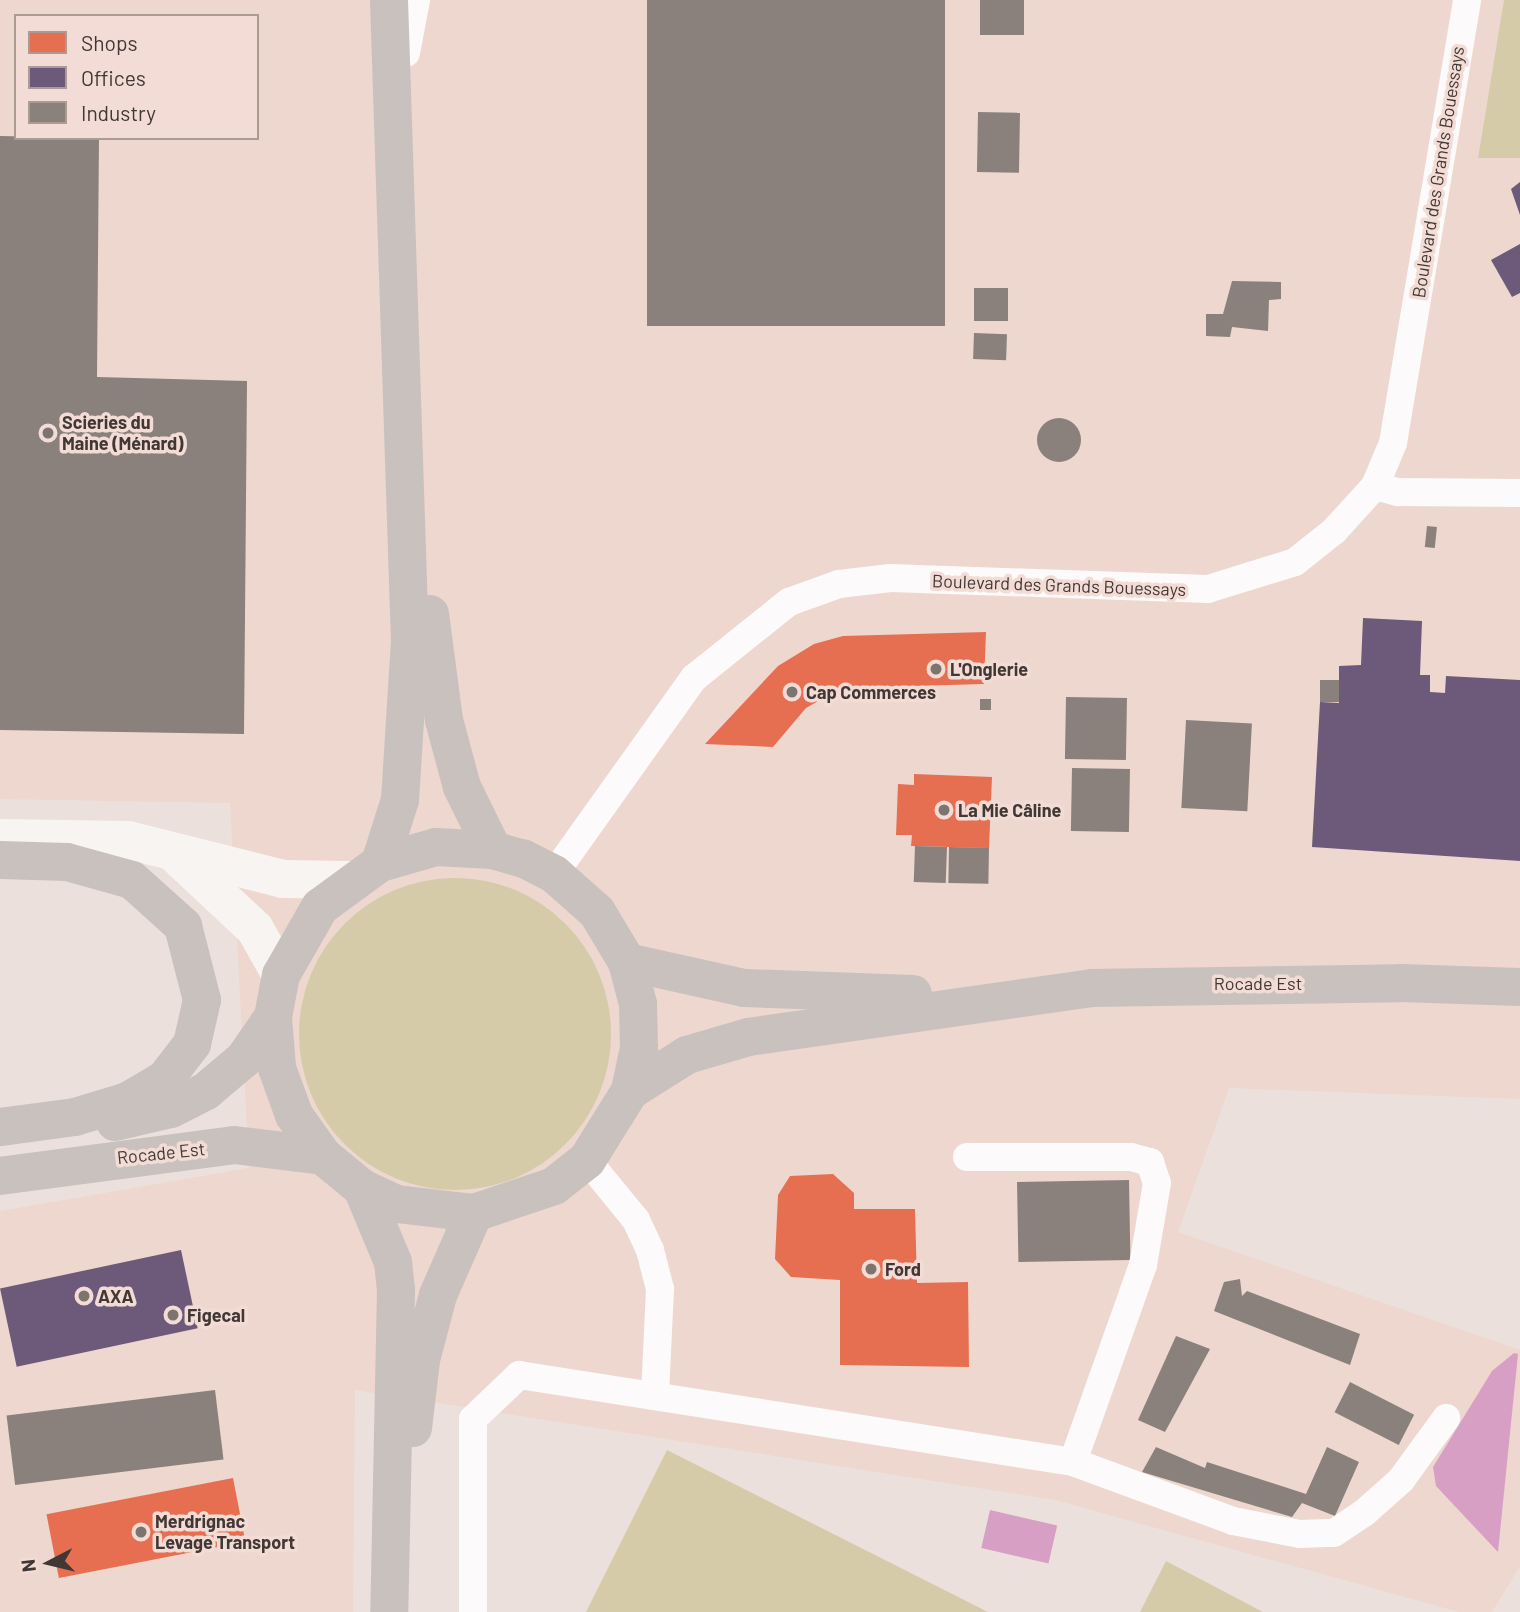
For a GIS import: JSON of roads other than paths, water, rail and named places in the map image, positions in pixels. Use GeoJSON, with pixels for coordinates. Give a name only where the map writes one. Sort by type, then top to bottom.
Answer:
{"type":"FeatureCollection","features":[{"type":"Feature","properties":{"kind":"main road"},"geometry":{"type":"LineString","coordinates":[[0,838],[128,841],[283,879],[365,872],[436,847],[493,850],[554,874],[597,912],[626,962],[638,1004],[639,1048],[630,1091],[587,1160],[544,1191],[474,1213],[409,1207],[362,1188],[323,1156],[294,1115],[281,1080],[273,1017],[281,975],[297,939],[365,872],[400,800],[409,725],[407,451],[393,210],[389,0]]}},
{"type":"Feature","properties":{"kind":"main road"},"geometry":{"type":"LineString","coordinates":[[407,451],[444,720],[462,787],[493,850]]}},
{"type":"Feature","properties":{"kind":"main road"},"geometry":{"type":"LineString","coordinates":[[170,851],[221,891],[255,929],[281,975]]}},
{"type":"Feature","properties":{"kind":"main road"},"geometry":{"type":"LineString","coordinates":[[0,860],[67,862],[132,880],[183,926],[202,1000],[192,1044],[165,1079],[128,1101],[75,1117],[0,1127]]}},
{"type":"Feature","properties":{"kind":"main road"},"geometry":{"type":"LineString","coordinates":[[626,962],[744,988],[996,997]]}},
{"type":"Feature","properties":{"kind":"main road","name":"Rocade Est"},"geometry":{"type":"LineString","coordinates":[[996,997],[1197,983],[1520,987]]}},
{"type":"Feature","properties":{"kind":"main road"},"geometry":{"type":"LineString","coordinates":[[630,1091],[687,1055],[748,1037],[996,997]]}},
{"type":"Feature","properties":{"kind":"main road","name":"Rocade Est"},"geometry":{"type":"LineString","coordinates":[[0,1140],[171,1109],[244,1059],[273,1017]]}},
{"type":"Feature","properties":{"kind":"main road","name":"Rocade Est"},"geometry":{"type":"LineString","coordinates":[[0,1177],[234,1145],[323,1156]]}},
{"type":"Feature","properties":{"kind":"main road"},"geometry":{"type":"LineString","coordinates":[[362,1188],[384,1235],[396,1292],[389,1612]]}},
{"type":"Feature","properties":{"kind":"main road"},"geometry":{"type":"LineString","coordinates":[[411,1612],[412,1441],[421,1360],[438,1296],[474,1213]]}},
{"type":"Feature","properties":{"kind":"street"},"geometry":{"type":"LineString","coordinates":[[393,210],[409,18],[416,0]]}},
{"type":"Feature","properties":{"kind":"street","name":"Boulevard des Grands Bouessays"},"geometry":{"type":"LineString","coordinates":[[554,874],[694,678],[789,602],[839,584],[891,578],[1208,589],[1295,562],[1334,531],[1375,486],[1393,443],[1467,0]]}},
{"type":"Feature","properties":{"kind":"street"},"geometry":{"type":"LineString","coordinates":[[1375,486],[1398,492],[1520,492]]}},
{"type":"Feature","properties":{"kind":"street"},"geometry":{"type":"LineString","coordinates":[[967,1157],[1131,1157],[1150,1162],[1157,1182],[1143,1265],[1073,1462]]}},
{"type":"Feature","properties":{"kind":"street"},"geometry":{"type":"LineString","coordinates":[[587,1160],[636,1220],[650,1250],[660,1289],[655,1395]]}},
{"type":"Feature","properties":{"kind":"street"},"geometry":{"type":"LineString","coordinates":[[473,1612],[473,1419],[489,1399],[519,1375],[1073,1462],[1233,1521],[1300,1534],[1334,1533],[1401,1480],[1446,1418]]}},
{"type":"Feature","properties":{"kind":"place","name":"Scieries du Maine (Ménard)"},"geometry":{"type":"Point","coordinates":[48,433]}},
{"type":"Feature","properties":{"kind":"place","name":"L'Onglerie"},"geometry":{"type":"Point","coordinates":[936,669]}},
{"type":"Feature","properties":{"kind":"place","name":"Cap Commerces"},"geometry":{"type":"Point","coordinates":[792,692]}},
{"type":"Feature","properties":{"kind":"place","name":"La Mie Câline"},"geometry":{"type":"Point","coordinates":[944,810]}},
{"type":"Feature","properties":{"kind":"place","name":"Ford"},"geometry":{"type":"Point","coordinates":[871,1269]}},
{"type":"Feature","properties":{"kind":"place","name":"AXA"},"geometry":{"type":"Point","coordinates":[84,1296]}},
{"type":"Feature","properties":{"kind":"place","name":"Figecal"},"geometry":{"type":"Point","coordinates":[173,1315]}},
{"type":"Feature","properties":{"kind":"place","name":"Merdrignac Levage Transport"},"geometry":{"type":"Point","coordinates":[141,1532]}}]}
